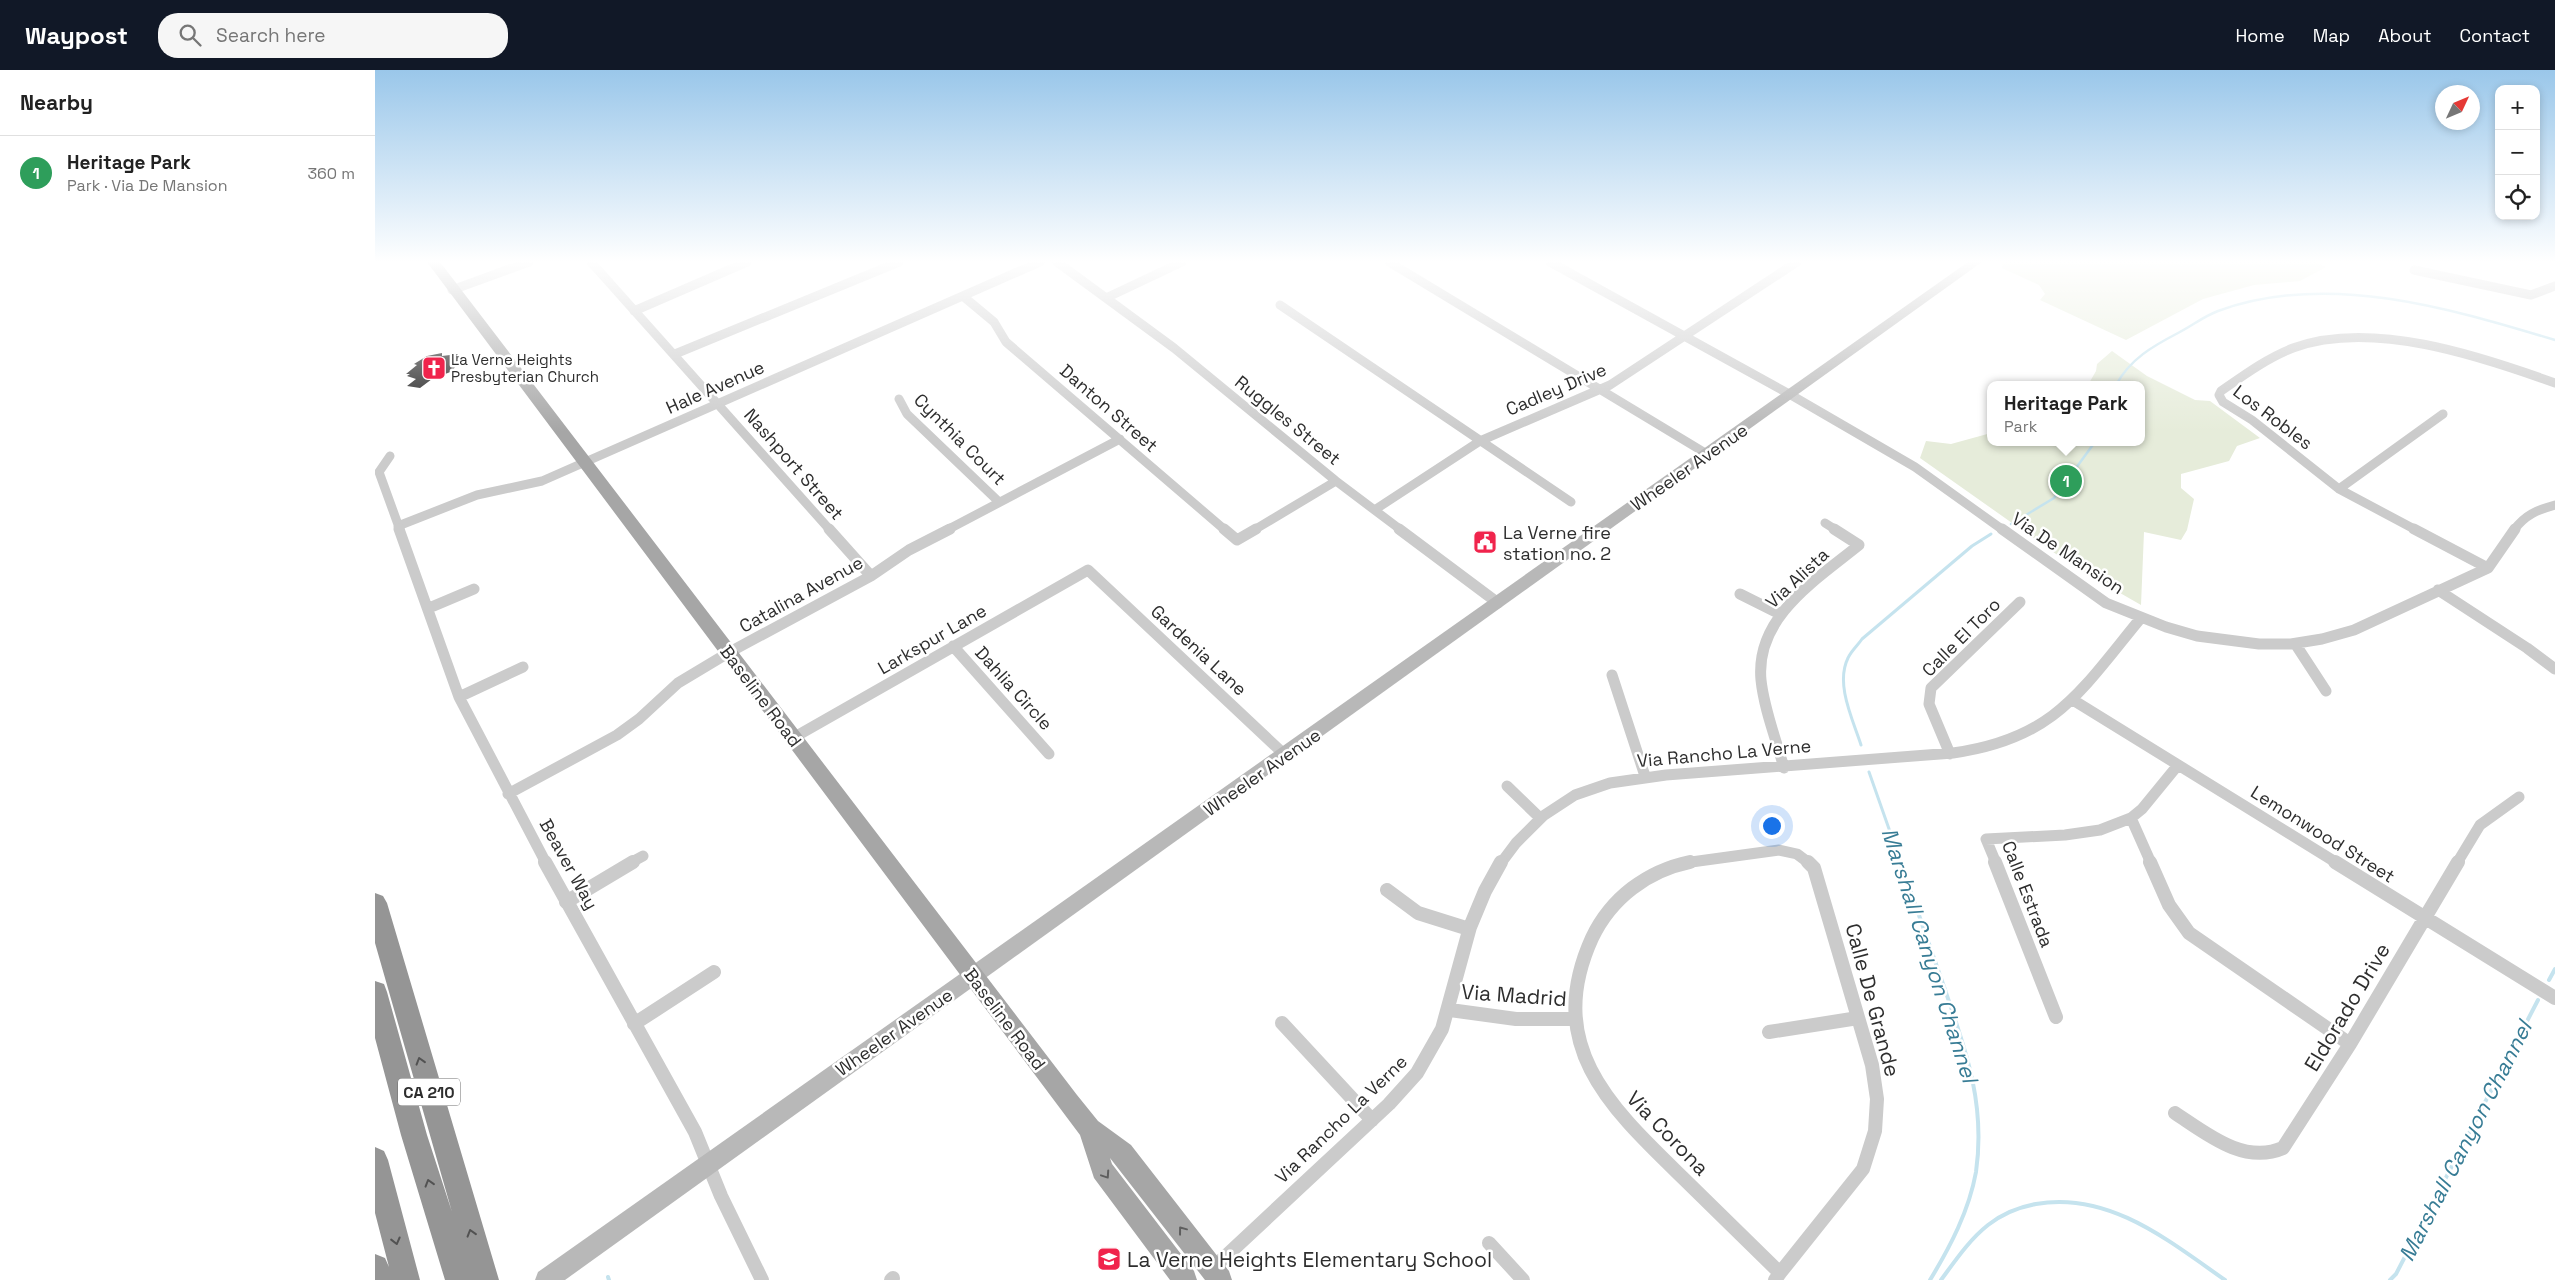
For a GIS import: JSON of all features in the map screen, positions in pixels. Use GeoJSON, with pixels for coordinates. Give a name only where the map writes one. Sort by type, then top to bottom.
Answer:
{"type":"FeatureCollection","features":[{"type":"Feature","properties":{"kind":"highway","name":"CA 210"},"geometry":{"type":"LineString","coordinates":[[375,904],[485,1280]]}},
{"type":"Feature","properties":{"kind":"highway"},"geometry":{"type":"LineString","coordinates":[[375,992],[414,1134],[459,1280]]}},
{"type":"Feature","properties":{"kind":"highway"},"geometry":{"type":"LineString","coordinates":[[375,1160],[405,1280]]}},
{"type":"Feature","properties":{"kind":"highway"},"geometry":{"type":"LineString","coordinates":[[375,1268],[378,1280]]}},
{"type":"Feature","properties":{"kind":"main road","name":"Baseline Road"},"geometry":{"type":"LineString","coordinates":[[475,318],[1090,1129],[1123,1153],[1216,1274]]}},
{"type":"Feature","properties":{"kind":"main road","name":"Wheeler Avenue"},"geometry":{"type":"LineString","coordinates":[[546,1280],[709,1162],[1285,756],[1897,318]]}},
{"type":"Feature","properties":{"kind":"main road","name":"Baseline Road"},"geometry":{"type":"LineString","coordinates":[[1090,1129],[1102,1170],[1185,1280]]}},
{"type":"Feature","properties":{"kind":"street","name":"Nashport Street"},"geometry":{"type":"LineString","coordinates":[[641,318],[719,403],[871,576]]}},
{"type":"Feature","properties":{"kind":"street"},"geometry":{"type":"LineString","coordinates":[[675,354],[762,318]]}},
{"type":"Feature","properties":{"kind":"street","name":"Hale Avenue"},"geometry":{"type":"LineString","coordinates":[[398,526],[477,495],[542,481],[914,318]]}},
{"type":"Feature","properties":{"kind":"street","name":"Danton Street"},"geometry":{"type":"LineString","coordinates":[[990,318],[1006,342],[1237,540],[1336,481]]}},
{"type":"Feature","properties":{"kind":"street","name":"Ruggles Street"},"geometry":{"type":"LineString","coordinates":[[1134,318],[1174,348],[1336,481],[1376,509],[1499,603]]}},
{"type":"Feature","properties":{"kind":"street"},"geometry":{"type":"LineString","coordinates":[[1300,318],[1571,502]]}},
{"type":"Feature","properties":{"kind":"street"},"geometry":{"type":"LineString","coordinates":[[1482,318],[1707,454]]}},
{"type":"Feature","properties":{"kind":"street","name":"Via De Mansion"},"geometry":{"type":"LineString","coordinates":[[1651,318],[1791,395],[1915,467],[2075,583],[2106,603],[2139,619],[2210,640],[2261,645],[2296,645],[2331,638],[2354,630],[2488,568]]}},
{"type":"Feature","properties":{"kind":"street","name":"Cadley Drive"},"geometry":{"type":"LineString","coordinates":[[1376,509],[1481,442],[1515,424],[1600,390],[1635,370],[1709,318]]}},
{"type":"Feature","properties":{"kind":"street","name":"Los Robles"},"geometry":{"type":"LineString","coordinates":[[2488,568],[2339,489],[2252,420],[2219,399],[2221,391],[2278,354],[2303,344],[2340,339],[2388,341],[2446,351],[2509,367],[2555,383]]}},
{"type":"Feature","properties":{"kind":"street","name":"Cynthia Court"},"geometry":{"type":"LineString","coordinates":[[899,399],[907,414],[999,502]]}},
{"type":"Feature","properties":{"kind":"street"},"geometry":{"type":"LineString","coordinates":[[2339,489],[2443,414]]}},
{"type":"Feature","properties":{"kind":"street","name":"Catalina Avenue"},"geometry":{"type":"LineString","coordinates":[[508,794],[617,735],[639,719],[678,683],[728,653],[871,576],[909,550],[1120,439]]}},
{"type":"Feature","properties":{"kind":"street","name":"Beaver Way"},"geometry":{"type":"LineString","coordinates":[[390,456],[384,462],[379,472],[459,696],[508,794],[566,902],[695,1132],[709,1162],[721,1196],[762,1280]]}},
{"type":"Feature","properties":{"kind":"street"},"geometry":{"type":"LineString","coordinates":[[2488,568],[2522,519],[2537,510],[2555,504]]}},
{"type":"Feature","properties":{"kind":"street","name":"Via Alista"},"geometry":{"type":"LineString","coordinates":[[1784,768],[1760,678],[1761,656],[1767,636],[1780,614],[1859,545],[1825,522]]}},
{"type":"Feature","properties":{"kind":"street","name":"Larkspur Lane"},"geometry":{"type":"LineString","coordinates":[[793,738],[1088,570]]}},
{"type":"Feature","properties":{"kind":"street","name":"Gardenia Lane"},"geometry":{"type":"LineString","coordinates":[[1088,570],[1285,756]]}},
{"type":"Feature","properties":{"kind":"street"},"geometry":{"type":"LineString","coordinates":[[429,608],[474,589]]}},
{"type":"Feature","properties":{"kind":"street"},"geometry":{"type":"LineString","coordinates":[[2438,590],[2471,614],[2522,643],[2555,669]]}},
{"type":"Feature","properties":{"kind":"street"},"geometry":{"type":"LineString","coordinates":[[1740,594],[1780,614]]}},
{"type":"Feature","properties":{"kind":"street","name":"Calle El Toro"},"geometry":{"type":"LineString","coordinates":[[1950,754],[1929,704],[1931,688],[1945,672],[2020,602]]}},
{"type":"Feature","properties":{"kind":"street","name":"Via Rancho La Verne"},"geometry":{"type":"LineString","coordinates":[[1216,1274],[1405,1088],[1424,1064],[1438,1039],[1450,1010],[1469,929],[1497,867],[1517,840],[1539,817],[1563,801],[1587,790],[1645,776],[1784,768],[1859,759],[1950,754],[1999,744],[2025,735],[2073,700],[2139,619]]}},
{"type":"Feature","properties":{"kind":"street"},"geometry":{"type":"LineString","coordinates":[[2296,645],[2327,691]]}},
{"type":"Feature","properties":{"kind":"street","name":"Dahlia Circle"},"geometry":{"type":"LineString","coordinates":[[953,646],[1049,754]]}},
{"type":"Feature","properties":{"kind":"street"},"geometry":{"type":"LineString","coordinates":[[459,696],[523,667]]}},
{"type":"Feature","properties":{"kind":"street"},"geometry":{"type":"LineString","coordinates":[[1612,675],[1623,703],[1645,776]]}},
{"type":"Feature","properties":{"kind":"street","name":"Lemonwood Street"},"geometry":{"type":"LineString","coordinates":[[2073,700],[2555,998]]}},
{"type":"Feature","properties":{"kind":"street"},"geometry":{"type":"LineString","coordinates":[[2178,765],[2142,810],[2131,818],[2169,905],[2189,933],[2349,1044]]}},
{"type":"Feature","properties":{"kind":"street"},"geometry":{"type":"LineString","coordinates":[[1507,786],[1539,817]]}},
{"type":"Feature","properties":{"kind":"street","name":"Eldorado Drive"},"geometry":{"type":"LineString","coordinates":[[2175,1113],[2218,1140],[2248,1153],[2268,1154],[2283,1148],[2349,1044],[2480,826],[2519,797]]}},
{"type":"Feature","properties":{"kind":"street","name":"Calle Estrada"},"geometry":{"type":"LineString","coordinates":[[2056,1017],[1986,839],[2091,832],[2131,818]]}},
{"type":"Feature","properties":{"kind":"street","name":"Via Corona"},"geometry":{"type":"LineString","coordinates":[[1777,1277],[1632,1129],[1607,1098],[1588,1064],[1576,1019],[1579,981],[1590,943],[1608,912],[1630,888],[1656,873],[1684,862],[1781,849],[1803,856]]}},
{"type":"Feature","properties":{"kind":"street"},"geometry":{"type":"LineString","coordinates":[[566,902],[643,856]]}},
{"type":"Feature","properties":{"kind":"street","name":"Calle De Grande"},"geometry":{"type":"LineString","coordinates":[[1777,1277],[1863,1169],[1875,1131],[1877,1099],[1872,1065],[1814,868],[1803,856]]}},
{"type":"Feature","properties":{"kind":"street"},"geometry":{"type":"LineString","coordinates":[[1387,890],[1418,913],[1469,929]]}},
{"type":"Feature","properties":{"kind":"street"},"geometry":{"type":"LineString","coordinates":[[634,1024],[714,972]]}},
{"type":"Feature","properties":{"kind":"street","name":"Via Madrid"},"geometry":{"type":"LineString","coordinates":[[1450,1010],[1516,1019],[1576,1019]]}},
{"type":"Feature","properties":{"kind":"street"},"geometry":{"type":"LineString","coordinates":[[1769,1032],[1858,1018]]}},
{"type":"Feature","properties":{"kind":"street"},"geometry":{"type":"LineString","coordinates":[[1282,1023],[1372,1120]]}},
{"type":"Feature","properties":{"kind":"street"},"geometry":{"type":"LineString","coordinates":[[1489,1243],[1523,1280]]}},
{"type":"Feature","properties":{"kind":"green space"},"geometry":{"type":"Polygon","coordinates":[[[2080,318],[2166,318],[2126,340],[2080,318]]]}},
{"type":"Feature","properties":{"kind":"green space"},"geometry":{"type":"Polygon","coordinates":[[[2112,351],[2147,376],[2195,400],[2210,401],[2260,438],[2237,446],[2229,461],[2181,474],[2181,488],[2194,499],[2187,530],[2181,540],[2144,532],[2141,605],[2073,566],[1920,458],[1926,441],[1951,444],[1987,434],[1987,446],[2145,446],[2145,381],[2090,381],[2096,371],[2097,364],[2112,351]]]}},
{"type":"Feature","properties":{"kind":"building","name":"La Verne Heights Presbyterian Church"},"geometry":{"type":"Polygon","coordinates":[[[442,353],[442,356],[458,354],[456,356],[460,356],[453,371],[432,379],[420,388],[407,386],[416,379],[407,376],[410,374],[406,374],[417,365],[414,364],[427,356],[442,353]]]}},
{"type":"Feature","properties":{"kind":"waterway","name":"Marshall Canyon Channel"},"geometry":{"type":"LineString","coordinates":[[2119,381],[2128,368],[2143,354],[2202,318]]}},
{"type":"Feature","properties":{"kind":"waterway","name":"Marshall Canyon Channel"},"geometry":{"type":"LineString","coordinates":[[2482,318],[2555,340]]}},
{"type":"Feature","properties":{"kind":"waterway","name":"Marshall Canyon Channel"},"geometry":{"type":"LineString","coordinates":[[2011,524],[2054,498],[2092,446]]}},
{"type":"Feature","properties":{"kind":"waterway","name":"Marshall Canyon Channel"},"geometry":{"type":"LineString","coordinates":[[1861,745],[1844,690],[1844,668],[1849,655],[1862,639],[1972,546],[1991,534]]}},
{"type":"Feature","properties":{"kind":"waterway","name":"Marshall Canyon Channel"},"geometry":{"type":"LineString","coordinates":[[1869,772],[1901,863]]}},
{"type":"Feature","properties":{"kind":"waterway","name":"Marshall Canyon Channel"},"geometry":{"type":"LineString","coordinates":[[1900,862],[1966,1053],[1976,1099],[1978,1123],[1976,1172],[1969,1201],[1945,1255],[1930,1280]]}},
{"type":"Feature","properties":{"kind":"waterway","name":"Marshall Canyon Channel"},"geometry":{"type":"LineString","coordinates":[[2549,980],[2555,969]]}},
{"type":"Feature","properties":{"kind":"waterway","name":"Marshall Canyon Channel"},"geometry":{"type":"LineString","coordinates":[[2390,1280],[2396,1274],[2538,1000]]}},
{"type":"Feature","properties":{"kind":"waterway","name":"Marshall Canyon Channel"},"geometry":{"type":"LineString","coordinates":[[1941,1280],[1968,1244],[1993,1221],[2023,1207],[2063,1202],[2088,1205],[2113,1212],[2137,1222],[2160,1235],[2225,1280]]}},
{"type":"Feature","properties":{"kind":"place","name":"La Verne Heights Presbyterian Church"},"geometry":{"type":"Point","coordinates":[434,368]}},
{"type":"Feature","properties":{"kind":"place","name":"Heritage Park"},"geometry":{"type":"Point","coordinates":[2066,481]}},
{"type":"Feature","properties":{"kind":"place","name":"La Verne fire station no. 2"},"geometry":{"type":"Point","coordinates":[1485,542]}},
{"type":"Feature","properties":{"kind":"place","name":"La Verne Heights Elementary School"},"geometry":{"type":"Point","coordinates":[1109,1259]}}]}
